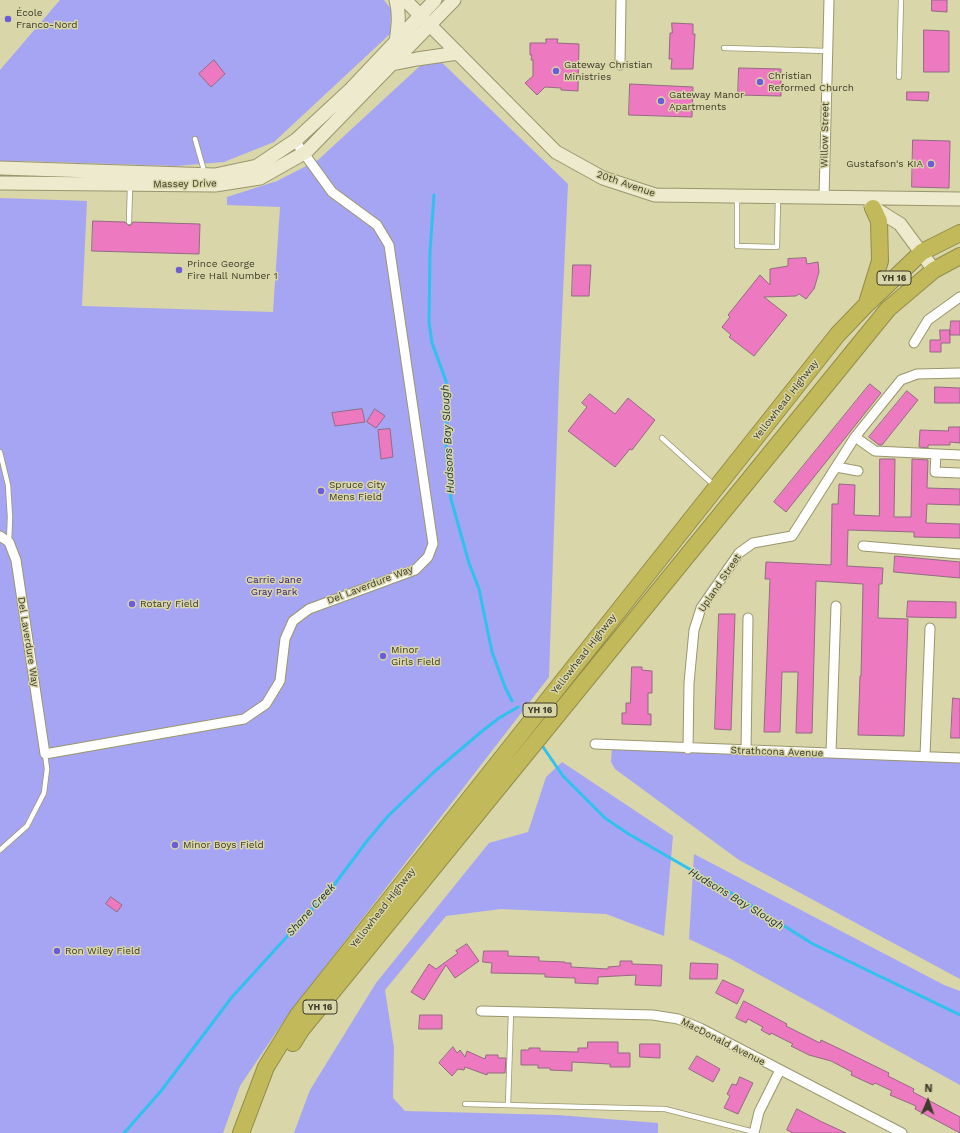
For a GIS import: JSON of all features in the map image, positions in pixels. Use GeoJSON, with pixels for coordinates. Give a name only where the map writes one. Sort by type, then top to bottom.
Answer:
{"type":"FeatureCollection","features":[{"type":"Feature","properties":{"kind":"highway"},"geometry":{"type":"LineString","coordinates":[[866,304],[880,261],[879,221],[873,208]]}},
{"type":"Feature","properties":{"kind":"highway","name":"Yellowhead Highway"},"geometry":{"type":"LineString","coordinates":[[241,1133],[266,1067],[298,1015],[838,334],[866,304],[922,252],[960,233]]}},
{"type":"Feature","properties":{"kind":"highway","name":"Yellowhead Highway"},"geometry":{"type":"LineString","coordinates":[[252,1133],[276,1072],[301,1030],[888,309],[934,270],[960,256]]}},
{"type":"Feature","properties":{"kind":"street"},"geometry":{"type":"LineString","coordinates":[[396,0],[399,13],[399,27],[396,42]]}},
{"type":"Feature","properties":{"kind":"street","name":"20th Avenue"},"geometry":{"type":"LineString","coordinates":[[406,0],[556,152],[603,178],[656,196],[960,199]]}},
{"type":"Feature","properties":{"kind":"street","name":"Massey Drive"},"geometry":{"type":"LineString","coordinates":[[207,180],[215,175],[256,166],[295,141],[352,89],[435,0]]}},
{"type":"Feature","properties":{"kind":"street","name":"Massey Drive"},"geometry":{"type":"LineString","coordinates":[[0,183],[130,179],[207,180],[260,178],[304,153],[454,0]]}},
{"type":"Feature","properties":{"kind":"street"},"geometry":{"type":"LineString","coordinates":[[620,65],[621,0]]}},
{"type":"Feature","properties":{"kind":"street","name":"Willow Street"},"geometry":{"type":"LineString","coordinates":[[824,197],[829,0]]}},
{"type":"Feature","properties":{"kind":"street"},"geometry":{"type":"LineString","coordinates":[[392,64],[458,53]]}},
{"type":"Feature","properties":{"kind":"street","name":"Del Laverdure Way"},"geometry":{"type":"LineString","coordinates":[[0,536],[8,542],[16,560],[45,754],[244,719],[266,704],[280,681],[285,639],[293,622],[309,609],[415,570],[428,557],[433,544],[389,245],[377,225],[332,192],[295,141]]}},
{"type":"Feature","properties":{"kind":"street","name":"Massey Drive"},"geometry":{"type":"LineString","coordinates":[[0,168],[130,179]]}},
{"type":"Feature","properties":{"kind":"street","name":"20th Avenue"},"geometry":{"type":"LineString","coordinates":[[857,199],[900,224],[934,270]]}},
{"type":"Feature","properties":{"kind":"street"},"geometry":{"type":"LineString","coordinates":[[914,343],[928,320],[960,297]]}},
{"type":"Feature","properties":{"kind":"street","name":"Upland Street"},"geometry":{"type":"LineString","coordinates":[[688,749],[689,683],[694,630],[701,608],[739,552],[753,543],[792,536],[855,437],[901,380],[917,374],[960,373]]}},
{"type":"Feature","properties":{"kind":"street"},"geometry":{"type":"LineString","coordinates":[[855,437],[875,451],[960,455]]}},
{"type":"Feature","properties":{"kind":"street"},"geometry":{"type":"LineString","coordinates":[[936,454],[935,472],[960,473]]}},
{"type":"Feature","properties":{"kind":"street"},"geometry":{"type":"LineString","coordinates":[[836,467],[858,471]]}},
{"type":"Feature","properties":{"kind":"street"},"geometry":{"type":"LineString","coordinates":[[863,546],[960,554]]}},
{"type":"Feature","properties":{"kind":"street"},"geometry":{"type":"LineString","coordinates":[[831,753],[836,606]]}},
{"type":"Feature","properties":{"kind":"street"},"geometry":{"type":"LineString","coordinates":[[746,751],[748,618]]}},
{"type":"Feature","properties":{"kind":"street"},"geometry":{"type":"LineString","coordinates":[[925,756],[930,628]]}},
{"type":"Feature","properties":{"kind":"street","name":"Strathcona Avenue"},"geometry":{"type":"LineString","coordinates":[[595,744],[688,749],[960,758]]}},
{"type":"Feature","properties":{"kind":"street","name":"MacDonald Avenue"},"geometry":{"type":"LineString","coordinates":[[481,1011],[653,1015],[678,1019],[700,1028],[902,1133]]}},
{"type":"Feature","properties":{"kind":"street"},"geometry":{"type":"LineString","coordinates":[[754,1132],[759,1112],[780,1070]]}},
{"type":"Feature","properties":{"kind":"lane"},"geometry":{"type":"LineString","coordinates":[[899,77],[901,0]]}},
{"type":"Feature","properties":{"kind":"lane"},"geometry":{"type":"LineString","coordinates":[[724,48],[827,51]]}},
{"type":"Feature","properties":{"kind":"lane"},"geometry":{"type":"LineString","coordinates":[[195,139],[207,180]]}},
{"type":"Feature","properties":{"kind":"lane"},"geometry":{"type":"LineString","coordinates":[[129,222],[130,179]]}},
{"type":"Feature","properties":{"kind":"lane"},"geometry":{"type":"LineString","coordinates":[[737,196],[737,246],[777,247],[778,197]]}},
{"type":"Feature","properties":{"kind":"lane"},"geometry":{"type":"LineString","coordinates":[[662,438],[716,487]]}},
{"type":"Feature","properties":{"kind":"lane"},"geometry":{"type":"LineString","coordinates":[[0,452],[8,485],[10,517],[8,542]]}},
{"type":"Feature","properties":{"kind":"lane","name":"Del Laverdure Way"},"geometry":{"type":"LineString","coordinates":[[0,850],[27,826],[44,793],[47,769],[45,754]]}},
{"type":"Feature","properties":{"kind":"lane"},"geometry":{"type":"LineString","coordinates":[[508,1105],[511,1012]]}},
{"type":"Feature","properties":{"kind":"lane"},"geometry":{"type":"LineString","coordinates":[[465,1104],[665,1109],[754,1132]]}},
{"type":"Feature","properties":{"kind":"green space"},"geometry":{"type":"Polygon","coordinates":[[[60,0],[384,0],[391,9],[390,34],[274,142],[224,162],[176,166],[21,161],[0,163],[0,70],[60,0]]]}},
{"type":"Feature","properties":{"kind":"green space","name":"Carrie Jane Gray Park"},"geometry":{"type":"Polygon","coordinates":[[[433,54],[568,184],[559,381],[549,677],[287,1016],[240,1086],[223,1133],[0,1133],[0,198],[87,201],[82,306],[273,312],[280,207],[227,205],[227,197],[277,181],[318,160],[433,54]]]}},
{"type":"Feature","properties":{"kind":"green space"},"geometry":{"type":"Polygon","coordinates":[[[612,748],[960,756],[960,979],[739,860],[615,769],[611,762],[612,748]]]}},
{"type":"Feature","properties":{"kind":"green space"},"geometry":{"type":"Polygon","coordinates":[[[562,762],[673,836],[664,936],[606,914],[501,909],[446,916],[385,990],[394,1048],[393,1098],[405,1111],[557,1115],[658,1123],[658,1133],[294,1133],[310,1090],[376,983],[489,843],[528,832],[546,777],[562,762]]]}},
{"type":"Feature","properties":{"kind":"green space"},"geometry":{"type":"Polygon","coordinates":[[[694,854],[944,985],[960,991],[960,1085],[729,958],[689,939],[694,854]]]}},
{"type":"Feature","properties":{"kind":"building"},"geometry":{"type":"Polygon","coordinates":[[[932,0],[947,0],[947,12],[932,11],[932,0]]]}},
{"type":"Feature","properties":{"kind":"building"},"geometry":{"type":"Polygon","coordinates":[[[672,23],[693,24],[693,34],[695,34],[693,69],[671,69],[672,59],[669,59],[672,23]]]}},
{"type":"Feature","properties":{"kind":"building"},"geometry":{"type":"Polygon","coordinates":[[[924,30],[949,31],[949,72],[924,72],[924,30]]]}},
{"type":"Feature","properties":{"kind":"building","name":"Gateway Christian Ministries"},"geometry":{"type":"Polygon","coordinates":[[[546,39],[558,39],[557,43],[579,44],[578,91],[545,87],[537,95],[525,83],[533,76],[533,60],[531,60],[532,55],[530,55],[530,43],[546,43],[546,39]]]}},
{"type":"Feature","properties":{"kind":"building"},"geometry":{"type":"Polygon","coordinates":[[[214,60],[225,74],[211,87],[199,74],[214,60]]]}},
{"type":"Feature","properties":{"kind":"building","name":"Christian Reformed Church"},"geometry":{"type":"Polygon","coordinates":[[[739,68],[781,69],[781,96],[738,95],[739,68]]]}},
{"type":"Feature","properties":{"kind":"building","name":"Gateway Manor Apartments"},"geometry":{"type":"Polygon","coordinates":[[[630,84],[693,87],[692,117],[629,115],[630,84]]]}},
{"type":"Feature","properties":{"kind":"building"},"geometry":{"type":"Polygon","coordinates":[[[907,92],[929,92],[928,101],[907,100],[907,92]]]}},
{"type":"Feature","properties":{"kind":"building","name":"Gustafson's KIA"},"geometry":{"type":"Polygon","coordinates":[[[913,140],[950,141],[949,188],[912,187],[913,140]]]}},
{"type":"Feature","properties":{"kind":"building"},"geometry":{"type":"Polygon","coordinates":[[[93,221],[125,222],[129,226],[133,222],[200,224],[199,254],[92,251],[93,221]]]}},
{"type":"Feature","properties":{"kind":"building"},"geometry":{"type":"Polygon","coordinates":[[[806,258],[807,264],[818,262],[819,272],[814,289],[806,299],[799,294],[796,296],[764,297],[787,315],[754,356],[729,337],[731,335],[722,327],[730,317],[728,315],[760,275],[770,285],[770,269],[788,266],[788,259],[806,258]]]}},
{"type":"Feature","properties":{"kind":"building"},"geometry":{"type":"Polygon","coordinates":[[[573,265],[591,265],[589,296],[572,296],[573,265]]]}},
{"type":"Feature","properties":{"kind":"building"},"geometry":{"type":"Polygon","coordinates":[[[951,321],[960,321],[960,335],[950,335],[951,321]]]}},
{"type":"Feature","properties":{"kind":"building"},"geometry":{"type":"Polygon","coordinates":[[[940,330],[950,330],[950,343],[941,343],[941,352],[930,352],[930,340],[940,340],[940,330]]]}},
{"type":"Feature","properties":{"kind":"building"},"geometry":{"type":"Polygon","coordinates":[[[870,384],[881,393],[786,512],[774,502],[870,384]]]}},
{"type":"Feature","properties":{"kind":"building"},"geometry":{"type":"Polygon","coordinates":[[[935,387],[960,388],[960,403],[935,403],[935,387]]]}},
{"type":"Feature","properties":{"kind":"building"},"geometry":{"type":"Polygon","coordinates":[[[907,391],[918,400],[882,445],[879,445],[869,437],[907,391]]]}},
{"type":"Feature","properties":{"kind":"building"},"geometry":{"type":"Polygon","coordinates":[[[590,394],[615,414],[628,398],[655,420],[632,450],[630,449],[615,467],[568,431],[587,407],[582,403],[590,394]]]}},
{"type":"Feature","properties":{"kind":"building"},"geometry":{"type":"Polygon","coordinates":[[[362,409],[365,422],[335,426],[332,413],[362,409]]]}},
{"type":"Feature","properties":{"kind":"building"},"geometry":{"type":"Polygon","coordinates":[[[375,409],[385,416],[376,428],[367,422],[375,409]]]}},
{"type":"Feature","properties":{"kind":"building"},"geometry":{"type":"Polygon","coordinates":[[[949,427],[960,427],[960,443],[950,442],[950,445],[928,445],[928,448],[919,447],[920,430],[948,431],[949,427]]]}},
{"type":"Feature","properties":{"kind":"building"},"geometry":{"type":"Polygon","coordinates":[[[390,429],[393,457],[381,459],[378,430],[390,429]]]}},
{"type":"Feature","properties":{"kind":"building"},"geometry":{"type":"Polygon","coordinates":[[[880,459],[895,459],[894,517],[911,517],[912,459],[928,460],[927,488],[960,489],[960,505],[927,504],[926,523],[960,524],[960,538],[914,537],[914,532],[848,530],[847,566],[883,568],[882,584],[879,584],[878,618],[908,619],[904,736],[858,735],[863,584],[816,581],[812,733],[796,733],[798,672],[782,672],[780,732],[764,732],[770,579],[765,579],[766,562],[831,565],[832,504],[838,504],[839,484],[855,485],[854,515],[879,516],[880,459]]]}},
{"type":"Feature","properties":{"kind":"building"},"geometry":{"type":"Polygon","coordinates":[[[895,556],[960,562],[960,578],[894,572],[895,556]]]}},
{"type":"Feature","properties":{"kind":"building"},"geometry":{"type":"Polygon","coordinates":[[[908,601],[956,602],[956,618],[907,617],[908,601]]]}},
{"type":"Feature","properties":{"kind":"building"},"geometry":{"type":"Polygon","coordinates":[[[719,614],[735,614],[731,730],[715,729],[719,614]]]}},
{"type":"Feature","properties":{"kind":"building"},"geometry":{"type":"Polygon","coordinates":[[[632,667],[642,667],[642,670],[652,671],[652,693],[648,693],[648,714],[651,714],[651,725],[622,724],[622,713],[626,713],[626,703],[630,703],[632,667]]]}},
{"type":"Feature","properties":{"kind":"building"},"geometry":{"type":"Polygon","coordinates":[[[953,698],[960,699],[960,738],[951,738],[953,698]]]}},
{"type":"Feature","properties":{"kind":"building"},"geometry":{"type":"Polygon","coordinates":[[[111,897],[122,905],[117,912],[106,904],[111,897]]]}},
{"type":"Feature","properties":{"kind":"building"},"geometry":{"type":"Polygon","coordinates":[[[467,944],[479,961],[455,978],[446,965],[424,1000],[411,992],[429,964],[436,969],[458,953],[456,951],[467,944]]]}},
{"type":"Feature","properties":{"kind":"building"},"geometry":{"type":"Polygon","coordinates":[[[484,951],[508,951],[508,956],[539,957],[539,961],[571,963],[571,967],[608,969],[608,967],[620,966],[620,961],[632,961],[632,964],[662,965],[661,986],[635,985],[636,975],[598,977],[598,984],[575,983],[575,978],[545,977],[545,974],[491,973],[492,963],[483,962],[484,951]]]}},
{"type":"Feature","properties":{"kind":"building"},"geometry":{"type":"Polygon","coordinates":[[[691,963],[718,964],[717,979],[690,979],[691,963]]]}},
{"type":"Feature","properties":{"kind":"building"},"geometry":{"type":"Polygon","coordinates":[[[723,980],[744,990],[737,1004],[716,993],[723,980]]]}},
{"type":"Feature","properties":{"kind":"building"},"geometry":{"type":"Polygon","coordinates":[[[744,1001],[787,1024],[786,1026],[820,1043],[821,1040],[889,1073],[888,1076],[914,1089],[913,1092],[960,1117],[960,1133],[915,1109],[916,1106],[890,1095],[892,1091],[875,1083],[873,1085],[851,1075],[852,1072],[831,1061],[809,1055],[791,1046],[793,1044],[771,1033],[770,1035],[761,1030],[763,1027],[748,1019],[746,1023],[736,1018],[744,1001]]]}},
{"type":"Feature","properties":{"kind":"building"},"geometry":{"type":"Polygon","coordinates":[[[420,1015],[442,1015],[442,1029],[419,1029],[420,1015]]]}},
{"type":"Feature","properties":{"kind":"building"},"geometry":{"type":"Polygon","coordinates":[[[588,1042],[618,1042],[618,1053],[630,1053],[630,1067],[610,1067],[610,1064],[572,1062],[572,1071],[538,1068],[538,1065],[521,1065],[521,1050],[540,1048],[540,1051],[578,1052],[578,1048],[587,1048],[588,1042]]]}},
{"type":"Feature","properties":{"kind":"building"},"geometry":{"type":"Polygon","coordinates":[[[640,1044],[660,1044],[660,1058],[640,1057],[640,1044]]]}},
{"type":"Feature","properties":{"kind":"building"},"geometry":{"type":"Polygon","coordinates":[[[453,1047],[457,1053],[460,1050],[465,1057],[467,1051],[485,1059],[486,1055],[498,1055],[498,1058],[506,1058],[505,1073],[487,1073],[487,1075],[465,1067],[464,1070],[458,1069],[452,1076],[439,1063],[453,1047]]]}},
{"type":"Feature","properties":{"kind":"building"},"geometry":{"type":"Polygon","coordinates":[[[697,1056],[720,1069],[713,1082],[689,1069],[697,1056]]]}},
{"type":"Feature","properties":{"kind":"building"},"geometry":{"type":"Polygon","coordinates":[[[740,1077],[753,1083],[738,1114],[724,1108],[730,1096],[727,1094],[732,1084],[736,1085],[740,1077]]]}},
{"type":"Feature","properties":{"kind":"building"},"geometry":{"type":"Polygon","coordinates":[[[797,1109],[846,1133],[793,1133],[787,1130],[797,1109]]]}},
{"type":"Feature","properties":{"kind":"waterway","name":"Hudsons Bay Slough"},"geometry":{"type":"LineString","coordinates":[[434,195],[430,252],[429,322],[432,343],[446,381],[446,449],[451,499],[469,563],[479,589],[492,652],[512,701]]}},
{"type":"Feature","properties":{"kind":"waterway","name":"Shane Creek"},"geometry":{"type":"LineString","coordinates":[[124,1133],[161,1091],[232,997],[334,885],[388,816],[434,772],[481,732],[499,718],[518,707]]}},
{"type":"Feature","properties":{"kind":"waterway","name":"Hudsons Bay Slough"},"geometry":{"type":"LineString","coordinates":[[541,744],[563,776],[605,818],[627,833],[738,897],[813,944],[960,1015]]}},
{"type":"Feature","properties":{"kind":"place","name":"École Franco-Nord"},"geometry":{"type":"Point","coordinates":[8,19]}},
{"type":"Feature","properties":{"kind":"place","name":"Gateway Christian Ministries"},"geometry":{"type":"Point","coordinates":[556,71]}},
{"type":"Feature","properties":{"kind":"place","name":"Christian Reformed Church"},"geometry":{"type":"Point","coordinates":[760,82]}},
{"type":"Feature","properties":{"kind":"place","name":"Gateway Manor Apartments"},"geometry":{"type":"Point","coordinates":[661,101]}},
{"type":"Feature","properties":{"kind":"place","name":"Gustafson's KIA"},"geometry":{"type":"Point","coordinates":[931,164]}},
{"type":"Feature","properties":{"kind":"place","name":"Prince George Fire Hall Number 1"},"geometry":{"type":"Point","coordinates":[179,270]}},
{"type":"Feature","properties":{"kind":"place","name":"Spruce City Mens Field"},"geometry":{"type":"Point","coordinates":[321,491]}},
{"type":"Feature","properties":{"kind":"place","name":"Rotary Field"},"geometry":{"type":"Point","coordinates":[132,604]}},
{"type":"Feature","properties":{"kind":"place","name":"Minor Girls Field"},"geometry":{"type":"Point","coordinates":[383,656]}},
{"type":"Feature","properties":{"kind":"place","name":"Minor Boys Field"},"geometry":{"type":"Point","coordinates":[175,845]}},
{"type":"Feature","properties":{"kind":"place","name":"Ron Wiley Field"},"geometry":{"type":"Point","coordinates":[57,951]}}]}
